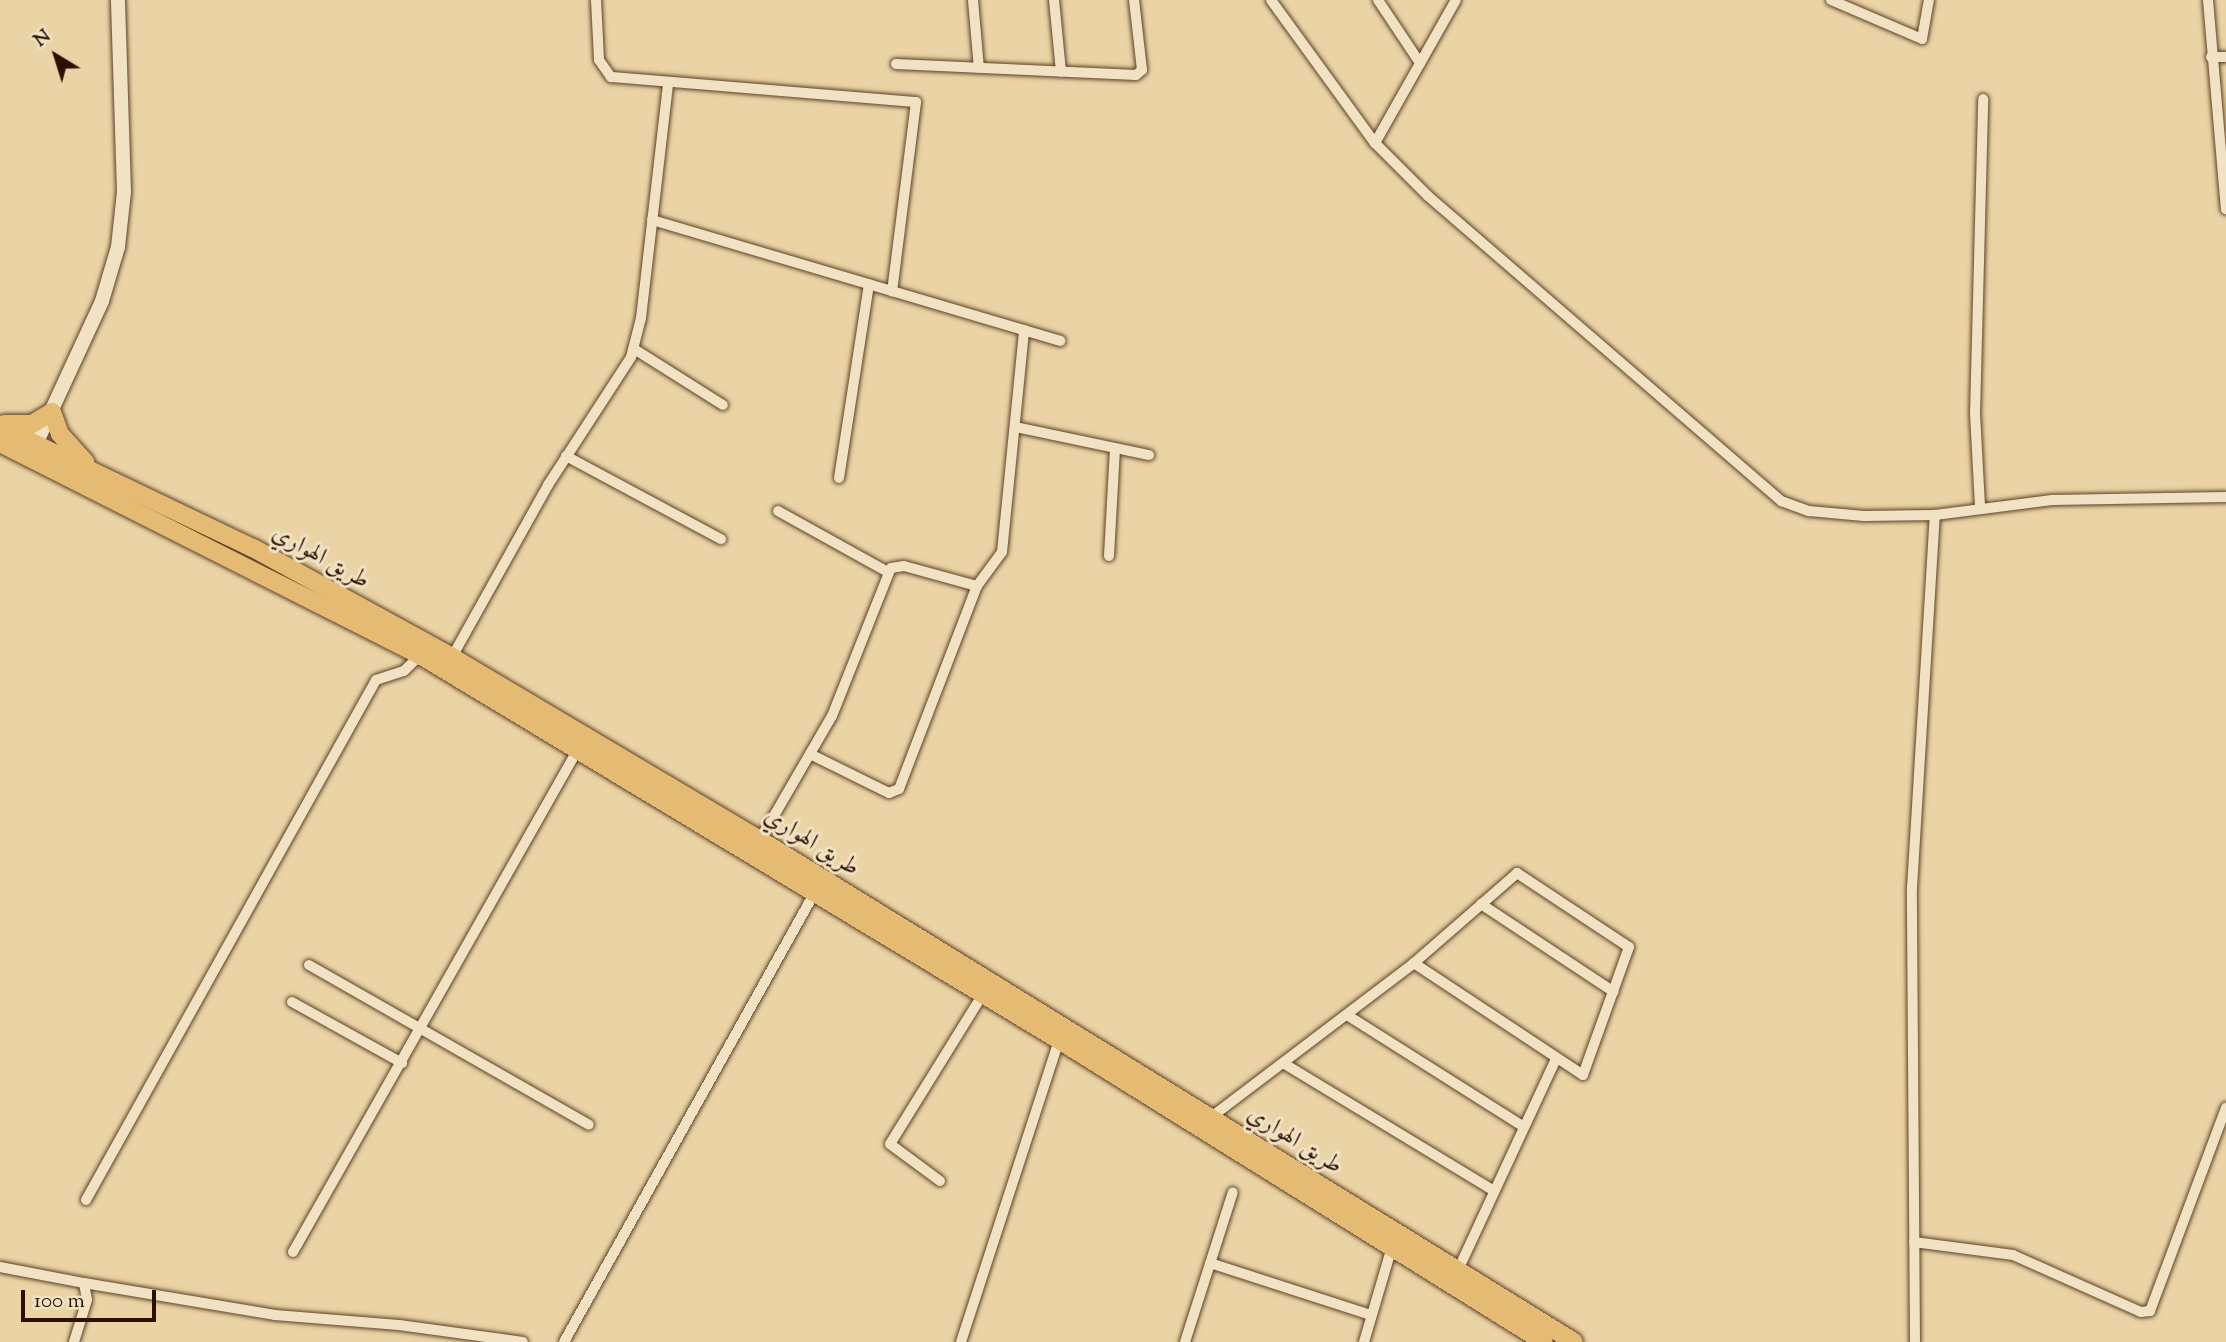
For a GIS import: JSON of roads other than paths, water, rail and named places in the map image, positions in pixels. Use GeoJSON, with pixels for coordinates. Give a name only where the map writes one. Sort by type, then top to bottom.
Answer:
{"type":"FeatureCollection","features":[{"type":"Feature","properties":{"kind":"highway"},"geometry":{"type":"LineString","coordinates":[[0,426],[24,425],[52,412],[65,440],[95,471]]}},
{"type":"Feature","properties":{"kind":"highway","name":"طريق الهواري"},"geometry":{"type":"LineString","coordinates":[[0,426],[253,548],[420,655],[579,748],[1059,1040],[1544,1342]]}},
{"type":"Feature","properties":{"kind":"highway","name":"طريق الهواري"},"geometry":{"type":"LineString","coordinates":[[4,450],[380,627],[452,657],[760,840],[1571,1341]]}},
{"type":"Feature","properties":{"kind":"street"},"geometry":{"type":"LineString","coordinates":[[36,444],[102,301],[121,229],[118,0]]}},
{"type":"Feature","properties":{"kind":"street"},"geometry":{"type":"LineString","coordinates":[[596,0],[598,60],[605,72],[668,85],[916,102],[892,291]]}},
{"type":"Feature","properties":{"kind":"street"},"geometry":{"type":"LineString","coordinates":[[973,0],[979,68]]}},
{"type":"Feature","properties":{"kind":"street"},"geometry":{"type":"LineString","coordinates":[[1054,0],[1062,72]]}},
{"type":"Feature","properties":{"kind":"street"},"geometry":{"type":"LineString","coordinates":[[896,64],[1139,74],[1135,0]]}},
{"type":"Feature","properties":{"kind":"street"},"geometry":{"type":"LineString","coordinates":[[1271,0],[1375,143],[1549,304],[1782,501],[1810,511],[1935,515],[1980,506],[2226,497]]}},
{"type":"Feature","properties":{"kind":"street"},"geometry":{"type":"LineString","coordinates":[[1378,0],[1420,63]]}},
{"type":"Feature","properties":{"kind":"street"},"geometry":{"type":"LineString","coordinates":[[1375,143],[1456,0]]}},
{"type":"Feature","properties":{"kind":"street"},"geometry":{"type":"LineString","coordinates":[[1831,0],[1847,3],[1923,39],[1930,0]]}},
{"type":"Feature","properties":{"kind":"street"},"geometry":{"type":"LineString","coordinates":[[2208,0],[2211,57],[2222,132],[2226,209]]}},
{"type":"Feature","properties":{"kind":"street"},"geometry":{"type":"LineString","coordinates":[[2211,57],[2226,57]]}},
{"type":"Feature","properties":{"kind":"street"},"geometry":{"type":"LineString","coordinates":[[452,657],[566,456],[634,349],[668,85]]}},
{"type":"Feature","properties":{"kind":"street"},"geometry":{"type":"LineString","coordinates":[[1980,506],[1975,414],[1983,99]]}},
{"type":"Feature","properties":{"kind":"street"},"geometry":{"type":"LineString","coordinates":[[652,220],[1060,341]]}},
{"type":"Feature","properties":{"kind":"street"},"geometry":{"type":"LineString","coordinates":[[839,478],[870,284]]}},
{"type":"Feature","properties":{"kind":"street"},"geometry":{"type":"LineString","coordinates":[[810,754],[889,793],[900,789],[977,586],[1004,547],[1024,330]]}},
{"type":"Feature","properties":{"kind":"street"},"geometry":{"type":"LineString","coordinates":[[634,349],[723,405]]}},
{"type":"Feature","properties":{"kind":"street"},"geometry":{"type":"LineString","coordinates":[[1015,426],[1149,455]]}},
{"type":"Feature","properties":{"kind":"street"},"geometry":{"type":"LineString","coordinates":[[1109,556],[1115,448]]}},
{"type":"Feature","properties":{"kind":"street"},"geometry":{"type":"LineString","coordinates":[[566,456],[721,539]]}},
{"type":"Feature","properties":{"kind":"street"},"geometry":{"type":"LineString","coordinates":[[778,511],[888,572]]}},
{"type":"Feature","properties":{"kind":"street"},"geometry":{"type":"LineString","coordinates":[[1915,1342],[1912,888],[1935,515]]}},
{"type":"Feature","properties":{"kind":"street"},"geometry":{"type":"LineString","coordinates":[[760,840],[832,716],[888,572],[895,565],[904,566],[977,586]]}},
{"type":"Feature","properties":{"kind":"street"},"geometry":{"type":"LineString","coordinates":[[86,1200],[376,680],[408,669],[420,655]]}},
{"type":"Feature","properties":{"kind":"street"},"geometry":{"type":"LineString","coordinates":[[293,1251],[579,748]]}},
{"type":"Feature","properties":{"kind":"street"},"geometry":{"type":"LineString","coordinates":[[1210,1118],[1414,963],[1514,875],[1525,875],[1628,945],[1586,1075],[1556,1059],[1414,963]]}},
{"type":"Feature","properties":{"kind":"street"},"geometry":{"type":"LineString","coordinates":[[564,1342],[815,892]]}},
{"type":"Feature","properties":{"kind":"street"},"geometry":{"type":"LineString","coordinates":[[1481,904],[1614,992]]}},
{"type":"Feature","properties":{"kind":"street"},"geometry":{"type":"LineString","coordinates":[[309,965],[589,1125]]}},
{"type":"Feature","properties":{"kind":"street"},"geometry":{"type":"LineString","coordinates":[[940,1181],[890,1144],[983,994]]}},
{"type":"Feature","properties":{"kind":"street"},"geometry":{"type":"LineString","coordinates":[[292,1002],[402,1063]]}},
{"type":"Feature","properties":{"kind":"street"},"geometry":{"type":"LineString","coordinates":[[1347,1015],[1524,1127]]}},
{"type":"Feature","properties":{"kind":"street"},"geometry":{"type":"LineString","coordinates":[[961,1342],[1059,1040]]}},
{"type":"Feature","properties":{"kind":"street"},"geometry":{"type":"LineString","coordinates":[[1458,1270],[1556,1059]]}},
{"type":"Feature","properties":{"kind":"street"},"geometry":{"type":"LineString","coordinates":[[1283,1063],[1494,1191]]}},
{"type":"Feature","properties":{"kind":"street"},"geometry":{"type":"LineString","coordinates":[[1914,1242],[2013,1255],[2141,1312],[2150,1311],[2226,1108]]}},
{"type":"Feature","properties":{"kind":"street"},"geometry":{"type":"LineString","coordinates":[[1185,1342],[1233,1192]]}},
{"type":"Feature","properties":{"kind":"street"},"geometry":{"type":"LineString","coordinates":[[1364,1342],[1392,1247]]}},
{"type":"Feature","properties":{"kind":"street"},"geometry":{"type":"LineString","coordinates":[[1210,1263],[1371,1315]]}},
{"type":"Feature","properties":{"kind":"street"},"geometry":{"type":"LineString","coordinates":[[0,1267],[275,1315],[399,1325],[523,1342]]}},
{"type":"Feature","properties":{"kind":"street"},"geometry":{"type":"LineString","coordinates":[[74,1342],[87,1300],[84,1283]]}}]}
